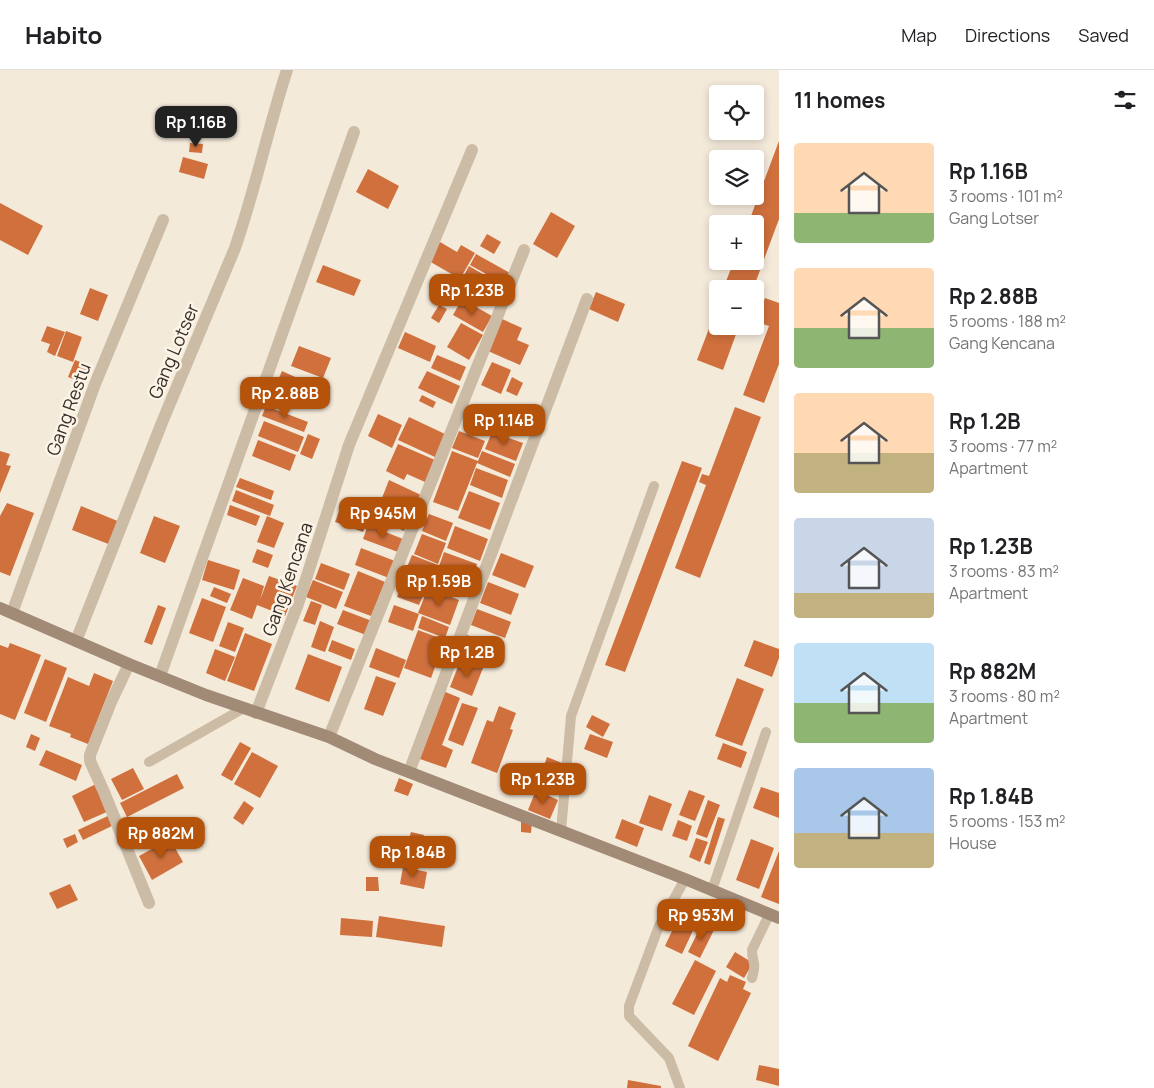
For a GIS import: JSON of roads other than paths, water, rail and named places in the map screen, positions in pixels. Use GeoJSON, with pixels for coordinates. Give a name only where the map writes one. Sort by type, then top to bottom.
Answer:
{"type":"FeatureCollection","features":[{"type":"Feature","properties":{"kind":"main road"},"geometry":{"type":"LineString","coordinates":[[0,608],[206,695],[329,737],[375,759],[774,916]]}},
{"type":"Feature","properties":{"kind":"street","name":"Gang Lotser"},"geometry":{"type":"LineString","coordinates":[[76,641],[163,420],[235,248],[244,222],[274,108],[287,70]]}},
{"type":"Feature","properties":{"kind":"street"},"geometry":{"type":"LineString","coordinates":[[160,676],[233,469],[275,358],[354,132]]}},
{"type":"Feature","properties":{"kind":"street","name":"Gang Kencana"},"geometry":{"type":"LineString","coordinates":[[256,713],[298,604],[349,445],[472,150]]}},
{"type":"Feature","properties":{"kind":"street","name":"Gang Restu"},"geometry":{"type":"LineString","coordinates":[[12,613],[95,384],[163,220]]}},
{"type":"Feature","properties":{"kind":"street"},"geometry":{"type":"LineString","coordinates":[[329,737],[524,250]]}},
{"type":"Feature","properties":{"kind":"street"},"geometry":{"type":"LineString","coordinates":[[409,772],[587,299]]}},
{"type":"Feature","properties":{"kind":"street"},"geometry":{"type":"LineString","coordinates":[[129,664],[111,702],[90,755],[90,761],[149,903]]}},
{"type":"Feature","properties":{"kind":"lane"},"geometry":{"type":"LineString","coordinates":[[560,831],[571,716],[654,486]]}},
{"type":"Feature","properties":{"kind":"lane"},"geometry":{"type":"LineString","coordinates":[[149,762],[244,708]]}},
{"type":"Feature","properties":{"kind":"lane"},"geometry":{"type":"LineString","coordinates":[[712,890],[766,732]]}},
{"type":"Feature","properties":{"kind":"lane"},"geometry":{"type":"LineString","coordinates":[[680,1088],[669,1058],[629,1016],[629,1006],[659,926],[684,879]]}},
{"type":"Feature","properties":{"kind":"lane"},"geometry":{"type":"LineString","coordinates":[[752,978],[755,963],[752,950],[774,916]]}}]}
